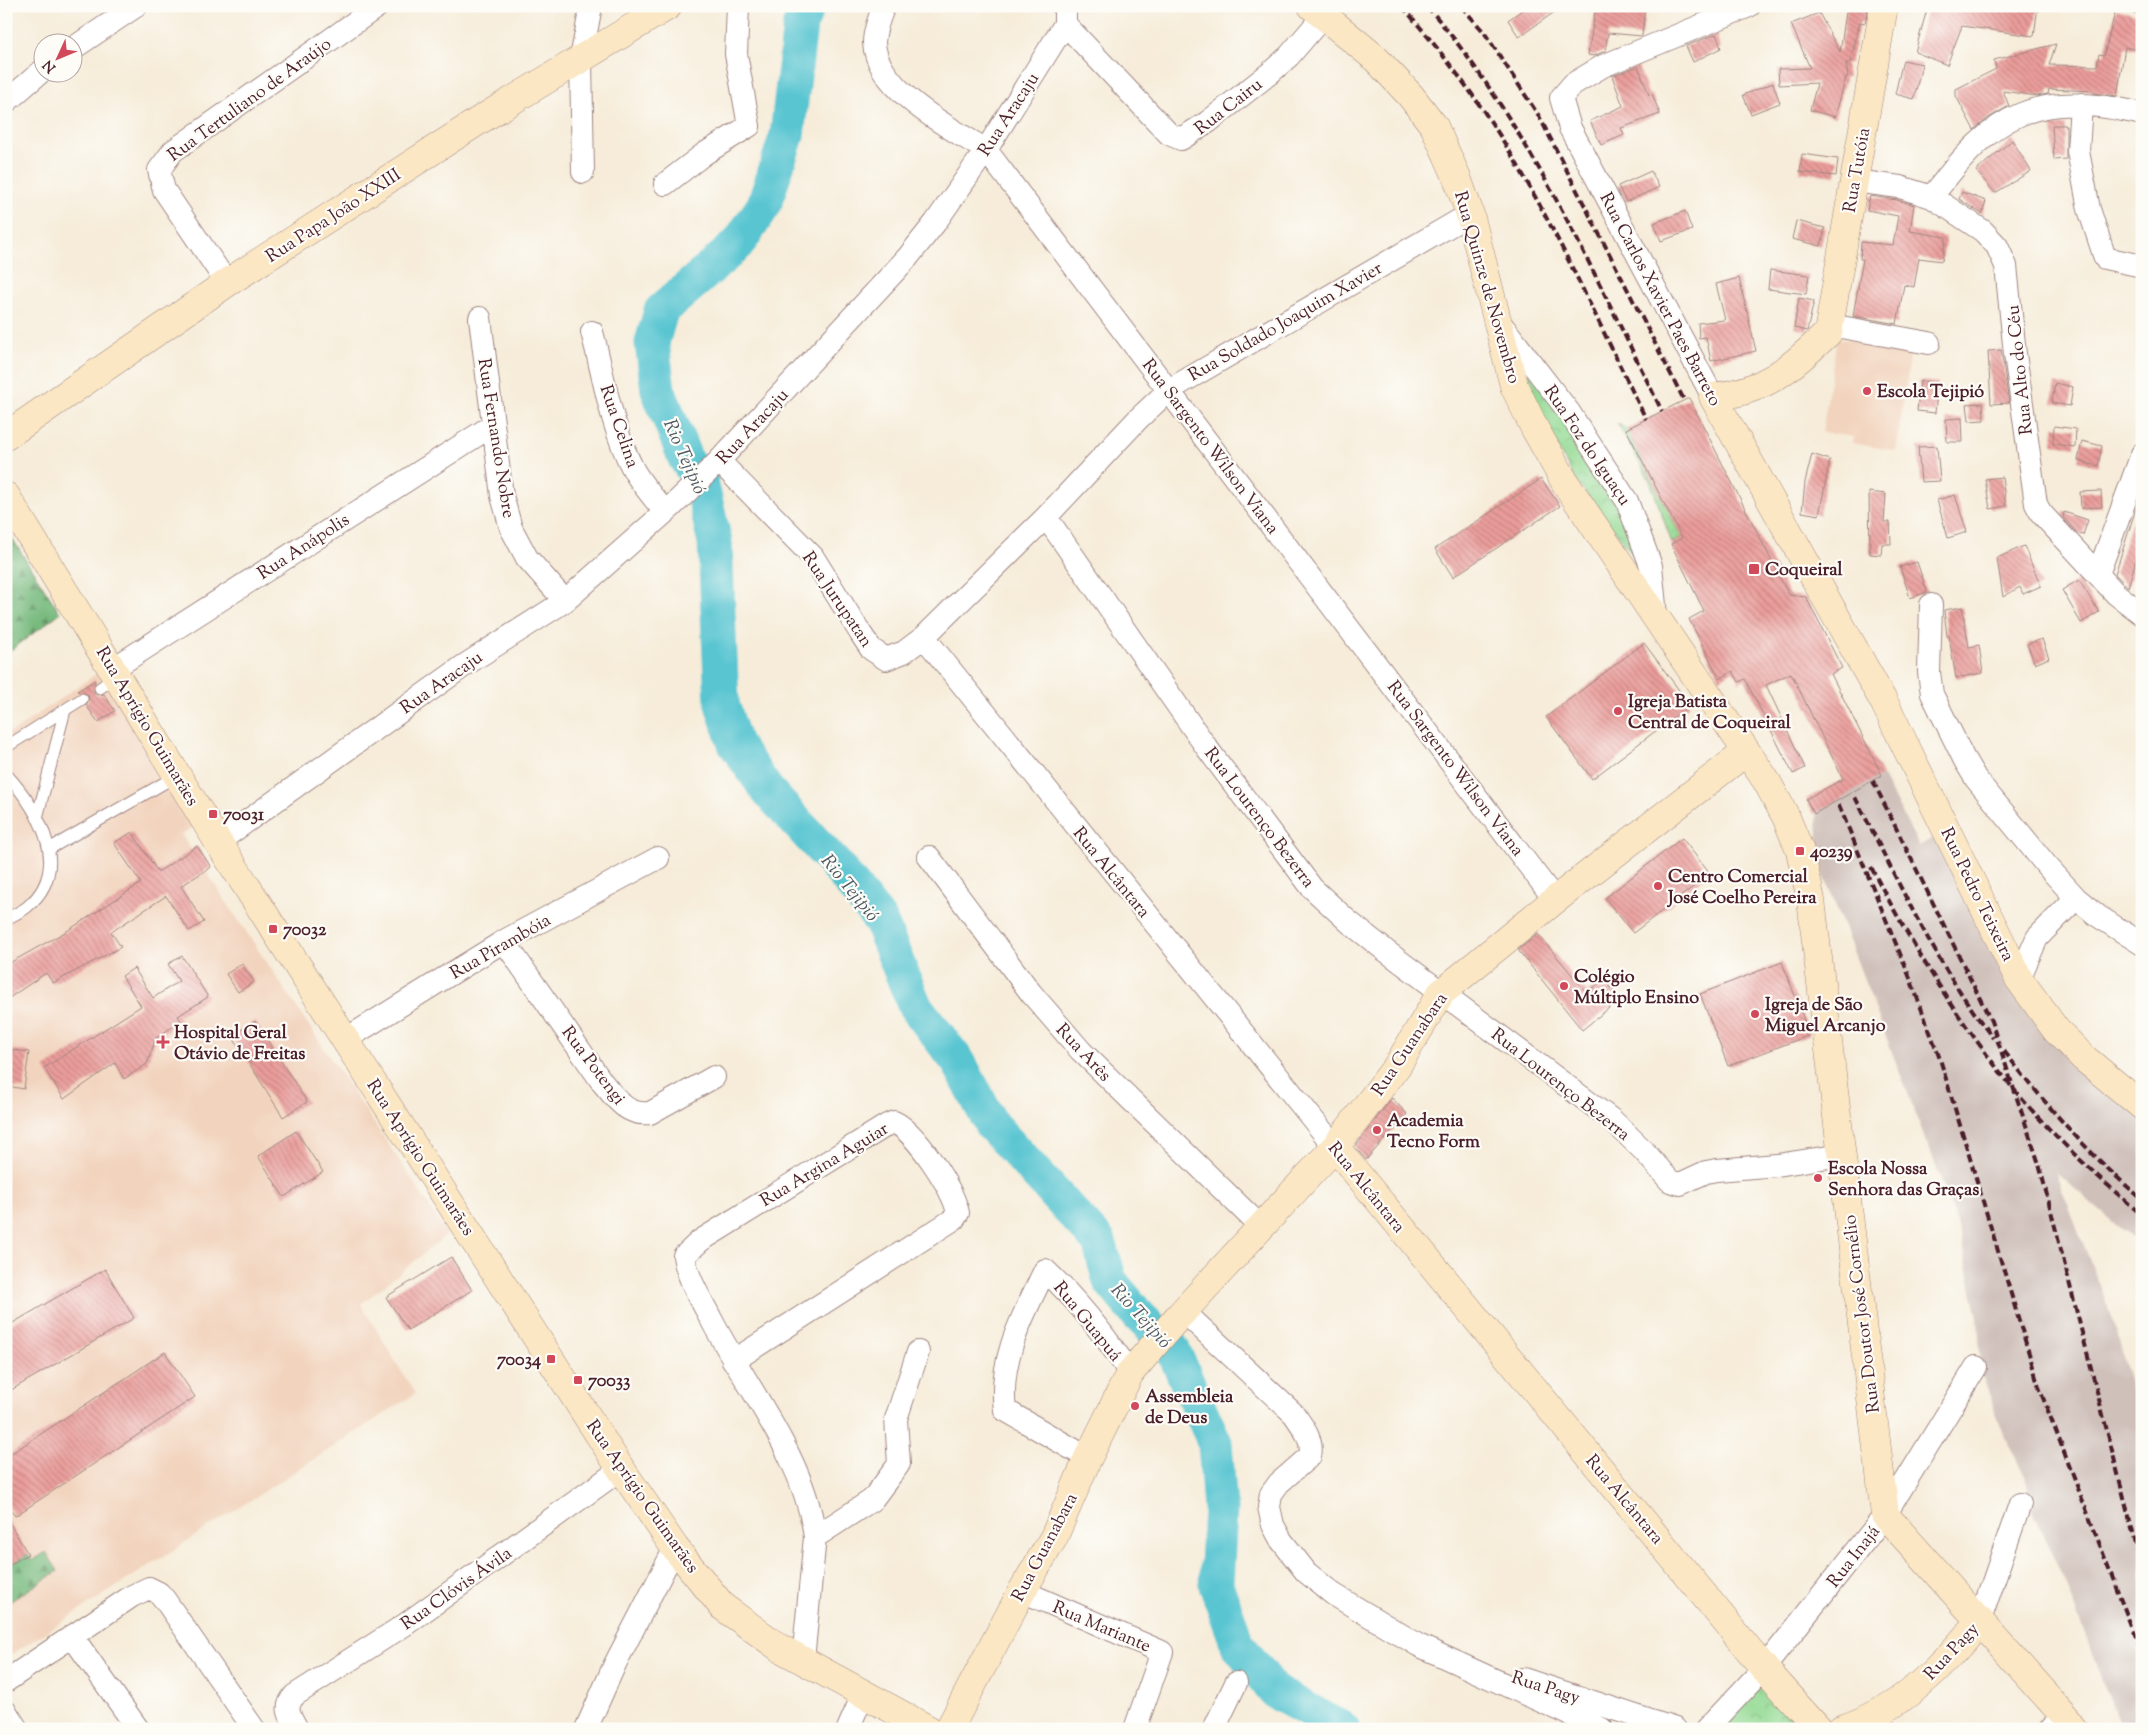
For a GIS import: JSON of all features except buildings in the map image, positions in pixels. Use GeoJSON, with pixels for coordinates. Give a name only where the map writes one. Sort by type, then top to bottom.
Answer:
{"type":"FeatureCollection","features":[{"type":"Feature","properties":{"kind":"street"},"geometry":{"type":"LineString","coordinates":[[82,42],[136,6]]}},
{"type":"Feature","properties":{"kind":"street","name":"Rua Tertuliano de Araújo"},"geometry":{"type":"LineString","coordinates":[[227,283],[164,190],[159,170],[173,151],[378,6]]}},
{"type":"Feature","properties":{"kind":"street"},"geometry":{"type":"LineString","coordinates":[[583,172],[581,59],[591,6]]}},
{"type":"Feature","properties":{"kind":"street","name":"Rua Papa João XXIII"},"geometry":{"type":"LineString","coordinates":[[6,436],[227,283],[480,120],[668,6]]}},
{"type":"Feature","properties":{"kind":"street"},"geometry":{"type":"LineString","coordinates":[[665,184],[704,154],[749,126],[736,54],[738,6]]}},
{"type":"Feature","properties":{"kind":"street","name":"Rua Sargento Wilson Viana"},"geometry":{"type":"LineString","coordinates":[[884,6],[878,20],[874,44],[880,65],[897,88],[935,118],[986,150],[1555,900]]}},
{"type":"Feature","properties":{"kind":"street","name":"Rua Carlos Xavier Paes Barreto"},"geometry":{"type":"LineString","coordinates":[[1749,6],[1603,66],[1573,84],[1561,98],[1570,128],[1713,398],[1856,652]]}},
{"type":"Feature","properties":{"kind":"street","name":"Rua Tutóia"},"geometry":{"type":"LineString","coordinates":[[1829,329],[1884,6]]}},
{"type":"Feature","properties":{"kind":"street","name":"Rua Cairu"},"geometry":{"type":"LineString","coordinates":[[1065,15],[1169,134],[1181,139],[1208,122],[1289,56],[1318,11]]}},
{"type":"Feature","properties":{"kind":"street","name":"Rua Quinze de Novembro"},"geometry":{"type":"LineString","coordinates":[[1318,11],[1375,58],[1410,95],[1434,126],[1456,175],[1470,214],[1514,386],[1535,429],[1566,484],[1656,616]]}},
{"type":"Feature","properties":{"kind":"street","name":"Rua Aracaju"},"geometry":{"type":"LineString","coordinates":[[218,842],[465,664],[565,601],[718,462],[908,257],[935,223],[986,150],[1065,15]]}},
{"type":"Feature","properties":{"kind":"street"},"geometry":{"type":"LineString","coordinates":[[6,102],[32,80]]}},
{"type":"Feature","properties":{"kind":"street"},"geometry":{"type":"LineString","coordinates":[[1932,197],[1981,139],[2001,123],[2025,112],[2054,104],[2082,104],[2142,114]]}},
{"type":"Feature","properties":{"kind":"street"},"geometry":{"type":"LineString","coordinates":[[2082,104],[2079,159],[2090,209],[2106,258],[2142,266]]}},
{"type":"Feature","properties":{"kind":"street","name":"Rua Alto do Céu"},"geometry":{"type":"LineString","coordinates":[[1854,180],[1900,187],[1932,197],[1983,231],[1997,246],[2006,266],[2015,354],[2036,504],[2041,513],[2116,594],[2142,614]]}},
{"type":"Feature","properties":{"kind":"street","name":"Rua Soldado Joaquim Xavier"},"geometry":{"type":"LineString","coordinates":[[924,637],[1046,517],[1138,419],[1169,390],[1470,214]]}},
{"type":"Feature","properties":{"kind":"street","name":"Rua Foz do Iguaçu"},"geometry":{"type":"LineString","coordinates":[[1495,317],[1569,412],[1628,501],[1651,566],[1656,616]]}},
{"type":"Feature","properties":{"kind":"street","name":"Rua Fernando Nobre"},"geometry":{"type":"LineString","coordinates":[[480,318],[502,496],[511,528],[527,558],[565,601]]}},
{"type":"Feature","properties":{"kind":"street"},"geometry":{"type":"LineString","coordinates":[[1713,398],[1738,395],[1760,386],[1797,362],[1829,329],[1929,343]]}},
{"type":"Feature","properties":{"kind":"street","name":"Rua Celina"},"geometry":{"type":"LineString","coordinates":[[592,332],[612,413],[624,450],[633,470],[667,510]]}},
{"type":"Feature","properties":{"kind":"street","name":"Rua Anápolis"},"geometry":{"type":"LineString","coordinates":[[110,679],[493,425]]}},
{"type":"Feature","properties":{"kind":"street"},"geometry":{"type":"LineString","coordinates":[[2098,574],[2142,454]]}},
{"type":"Feature","properties":{"kind":"street","name":"Rua Jurupatan"},"geometry":{"type":"LineString","coordinates":[[718,462],[813,557],[860,634],[877,655],[886,659],[895,657],[924,637]]}},
{"type":"Feature","properties":{"kind":"street","name":"Rua Aprígio Guimarães"},"geometry":{"type":"LineString","coordinates":[[6,496],[110,679],[178,775],[218,842],[621,1469],[675,1548],[723,1607],[756,1632],[802,1660],[864,1692],[928,1729]]}},
{"type":"Feature","properties":{"kind":"street","name":"Rua Lourenço Bezerra"},"geometry":{"type":"LineString","coordinates":[[1046,517],[1213,756],[1312,888],[1349,922],[1611,1119],[1673,1183],[1680,1184],[1706,1172],[1717,1170],[1777,1165],[1842,1155]]}},
{"type":"Feature","properties":{"kind":"street"},"geometry":{"type":"LineString","coordinates":[[1930,605],[1928,672],[1932,694],[1976,779],[2047,866],[2076,898],[2098,916],[2142,944]]}},
{"type":"Feature","properties":{"kind":"street","name":"Rua Doutor José Cornélio"},"geometry":{"type":"LineString","coordinates":[[1656,616],[1767,782],[1786,817],[1800,851],[1808,884],[1885,1515]]}},
{"type":"Feature","properties":{"kind":"street","name":"Rua Alcântara"},"geometry":{"type":"LineString","coordinates":[[924,637],[1335,1147],[1764,1668],[1819,1729]]}},
{"type":"Feature","properties":{"kind":"street","name":"Rua Pedro Teixeira"},"geometry":{"type":"LineString","coordinates":[[1856,652],[1904,742],[2020,979],[2056,1030],[2085,1059],[2142,1106]]}},
{"type":"Feature","properties":{"kind":"street","name":"Rua Guanabara"},"geometry":{"type":"LineString","coordinates":[[949,1729],[1022,1591],[1054,1537],[1088,1458],[1133,1369],[1181,1314],[1335,1147],[1397,1066],[1441,993],[1555,900],[1746,752]]}},
{"type":"Feature","properties":{"kind":"street","name":"Rua Pirambóia"},"geometry":{"type":"LineString","coordinates":[[346,1039],[504,941],[658,858]]}},
{"type":"Feature","properties":{"kind":"street","name":"Rua Arês"},"geometry":{"type":"LineString","coordinates":[[929,858],[1031,993],[1081,1051],[1261,1227]]}},
{"type":"Feature","properties":{"kind":"street"},"geometry":{"type":"LineString","coordinates":[[2020,979],[2037,938],[2076,898]]}},
{"type":"Feature","properties":{"kind":"street","name":"Rua Potengi"},"geometry":{"type":"LineString","coordinates":[[504,941],[602,1082],[617,1101],[630,1112],[650,1113],[714,1077]]}},
{"type":"Feature","properties":{"kind":"street","name":"Rua Argina Aguiar"},"geometry":{"type":"LineString","coordinates":[[733,1361],[954,1219],[958,1213],[955,1201],[917,1143],[900,1125],[894,1122],[886,1125],[700,1241],[684,1256],[691,1281],[733,1361],[776,1430],[799,1476],[813,1522],[815,1537],[802,1660]]}},
{"type":"Feature","properties":{"kind":"street","name":"Rua Guapuá"},"geometry":{"type":"LineString","coordinates":[[1088,1458],[1005,1410],[1002,1389],[1012,1341],[1045,1270],[1068,1292],[1133,1369]]}},
{"type":"Feature","properties":{"kind":"street"},"geometry":{"type":"LineString","coordinates":[[1181,1314],[1277,1397],[1294,1414],[1305,1431],[1310,1442],[1310,1456],[1279,1483],[1271,1494],[1269,1507],[1273,1525],[1281,1540],[1306,1572],[1333,1594],[1418,1645],[1602,1729]]}},
{"type":"Feature","properties":{"kind":"street"},"geometry":{"type":"LineString","coordinates":[[815,1537],[872,1500],[899,1464],[896,1420],[918,1352]]}},
{"type":"Feature","properties":{"kind":"street","name":"Rua Inajá"},"geometry":{"type":"LineString","coordinates":[[1707,1729],[1764,1668],[1885,1515],[1976,1367]]}},
{"type":"Feature","properties":{"kind":"street","name":"Rua Clóvis Ávila"},"geometry":{"type":"LineString","coordinates":[[297,1729],[287,1709],[288,1702],[303,1688],[406,1624],[621,1469]]}},
{"type":"Feature","properties":{"kind":"street","name":"Rua Pagy"},"geometry":{"type":"LineString","coordinates":[[1841,1729],[1876,1720],[1944,1663],[1980,1620],[2020,1504]]}},
{"type":"Feature","properties":{"kind":"street"},"geometry":{"type":"LineString","coordinates":[[1885,1515],[1980,1620],[2064,1724]]}},
{"type":"Feature","properties":{"kind":"street"},"geometry":{"type":"LineString","coordinates":[[586,1729],[614,1664],[675,1548]]}},
{"type":"Feature","properties":{"kind":"street"},"geometry":{"type":"LineString","coordinates":[[6,1681],[138,1592],[149,1588],[165,1600],[254,1729]]}},
{"type":"Feature","properties":{"kind":"street","name":"Rua Mariante"},"geometry":{"type":"LineString","coordinates":[[1022,1591],[1162,1652],[1135,1729]]}},
{"type":"Feature","properties":{"kind":"street"},"geometry":{"type":"LineString","coordinates":[[72,1636],[138,1729]]}},
{"type":"Feature","properties":{"kind":"street","name":"Rua Pagy"},"geometry":{"type":"LineString","coordinates":[[1418,1645],[1675,1729]]}},
{"type":"Feature","properties":{"kind":"street"},"geometry":{"type":"LineString","coordinates":[[1214,1729],[1236,1683]]}},
{"type":"Feature","properties":{"kind":"street"},"geometry":{"type":"LineString","coordinates":[[848,1729],[864,1692]]}},
{"type":"Feature","properties":{"kind":"street"},"geometry":{"type":"LineString","coordinates":[[6,1712],[17,1729]]}},
{"type":"Feature","properties":{"kind":"lane"},"geometry":{"type":"LineString","coordinates":[[6,747],[82,699]]}},
{"type":"Feature","properties":{"kind":"lane"},"geometry":{"type":"LineString","coordinates":[[37,818],[65,710]]}},
{"type":"Feature","properties":{"kind":"lane"},"geometry":{"type":"LineString","coordinates":[[6,774],[18,787],[45,830],[49,849],[49,872],[39,891],[27,907],[6,918]]}},
{"type":"Feature","properties":{"kind":"lane"},"geometry":{"type":"LineString","coordinates":[[49,849],[178,775]]}},
{"type":"Feature","properties":{"kind":"shaded area","name":"Escola Tejipió"},"geometry":{"type":"Polygon","coordinates":[[[1837,338],[1911,350],[1896,451],[1852,443],[1853,437],[1822,432],[1837,338]]]}},
{"type":"Feature","properties":{"kind":"shaded area","name":"Hospital Geral Otávio de Freitas"},"geometry":{"type":"Polygon","coordinates":[[[100,671],[196,826],[181,834],[448,1234],[361,1304],[415,1394],[6,1658],[6,727],[11,733],[100,671]]]}},
{"type":"Feature","properties":{"kind":"shaded area"},"geometry":{"type":"Polygon","coordinates":[[[1882,775],[1919,846],[1935,837],[1954,875],[2142,1119],[2142,1244],[2124,1232],[2055,1171],[2116,1328],[2142,1431],[2142,1729],[2121,1729],[2064,1580],[2034,1516],[2025,1475],[2008,1445],[1981,1372],[1978,1319],[1964,1251],[1953,1211],[1819,862],[1817,812],[1882,775]]]}},
{"type":"Feature","properties":{"kind":"green space"},"geometry":{"type":"Polygon","coordinates":[[[1521,360],[1607,475],[1644,569],[1575,479],[1526,390],[1521,360]]]}},
{"type":"Feature","properties":{"kind":"green space"},"geometry":{"type":"Polygon","coordinates":[[[1617,423],[1626,429],[1682,538],[1672,543],[1650,481],[1617,423]]]}},
{"type":"Feature","properties":{"kind":"green space"},"geometry":{"type":"Polygon","coordinates":[[[6,529],[60,613],[6,654],[6,529]]]}},
{"type":"Feature","properties":{"kind":"green space"},"geometry":{"type":"Polygon","coordinates":[[[46,1552],[58,1571],[6,1604],[6,1567],[28,1554],[32,1561],[46,1552]]]}},
{"type":"Feature","properties":{"kind":"green space"},"geometry":{"type":"Polygon","coordinates":[[[1761,1683],[1806,1729],[1717,1729],[1761,1683]]]}},
{"type":"Feature","properties":{"kind":"waterway","name":"Rio Tejipió"},"geometry":{"type":"LineString","coordinates":[[808,6],[800,25],[787,135],[764,205],[738,244],[661,311],[652,343],[658,390],[685,458],[701,482],[715,542],[722,704],[735,744],[767,790],[836,865],[880,920],[915,1006],[959,1063],[991,1124],[1099,1242],[1110,1281],[1140,1317],[1172,1348],[1215,1443],[1220,1509],[1216,1585],[1238,1645],[1275,1692],[1343,1729]]}},
{"type":"Feature","properties":{"kind":"railway"},"geometry":{"type":"LineString","coordinates":[[1402,6],[1437,47],[1485,113],[1514,159],[1558,240],[1646,419]]}},
{"type":"Feature","properties":{"kind":"railway"},"geometry":{"type":"LineString","coordinates":[[1427,6],[1464,52],[1528,150],[1584,253],[1662,411]]}},
{"type":"Feature","properties":{"kind":"railway"},"geometry":{"type":"LineString","coordinates":[[1461,6],[1484,32],[1539,116],[1684,400]]}},
{"type":"Feature","properties":{"kind":"railway"},"geometry":{"type":"LineString","coordinates":[[1873,781],[1991,1021],[2039,1164],[2142,1568]]}},
{"type":"Feature","properties":{"kind":"railway"},"geometry":{"type":"LineString","coordinates":[[1855,797],[1935,951],[1972,1010],[1993,1038]]}},
{"type":"Feature","properties":{"kind":"railway"},"geometry":{"type":"LineString","coordinates":[[1839,805],[1910,978],[1940,1059],[2040,1390],[2142,1654]]}},
{"type":"Feature","properties":{"kind":"railway"},"geometry":{"type":"LineString","coordinates":[[1871,867],[1901,923],[1934,978],[1988,1057],[2023,1100],[2072,1152],[2142,1215]]}},
{"type":"Feature","properties":{"kind":"railway"},"geometry":{"type":"LineString","coordinates":[[2004,1051],[2069,1129],[2104,1165],[2142,1199]]}},
{"type":"Feature","properties":{"kind":"place","name":"Escola Tejipió"},"geometry":{"type":"Point","coordinates":[1867,391]}},
{"type":"Feature","properties":{"kind":"place","name":"Coqueiral"},"geometry":{"type":"Point","coordinates":[1754,569]}},
{"type":"Feature","properties":{"kind":"place","name":"Igreja Batista Central de Coqueiral"},"geometry":{"type":"Point","coordinates":[1618,711]}},
{"type":"Feature","properties":{"kind":"place","name":"70031"},"geometry":{"type":"Point","coordinates":[213,814]}},
{"type":"Feature","properties":{"kind":"place","name":"40239"},"geometry":{"type":"Point","coordinates":[1800,851]}},
{"type":"Feature","properties":{"kind":"place","name":"Centro Comercial José Coelho Pereira"},"geometry":{"type":"Point","coordinates":[1658,886]}},
{"type":"Feature","properties":{"kind":"place","name":"70032"},"geometry":{"type":"Point","coordinates":[273,929]}},
{"type":"Feature","properties":{"kind":"place","name":"Colégio Múltiplo Ensino"},"geometry":{"type":"Point","coordinates":[1564,986]}},
{"type":"Feature","properties":{"kind":"place","name":"Igreja de São Miguel Arcanjo"},"geometry":{"type":"Point","coordinates":[1755,1014]}},
{"type":"Feature","properties":{"kind":"place","name":"Hospital Geral Otávio de Freitas"},"geometry":{"type":"Point","coordinates":[163,1042]}},
{"type":"Feature","properties":{"kind":"place","name":"Academia Tecno Form"},"geometry":{"type":"Point","coordinates":[1377,1130]}},
{"type":"Feature","properties":{"kind":"place","name":"Escola Nossa Senhora das Graças"},"geometry":{"type":"Point","coordinates":[1818,1178]}},
{"type":"Feature","properties":{"kind":"place","name":"70034"},"geometry":{"type":"Point","coordinates":[551,1359]}},
{"type":"Feature","properties":{"kind":"place","name":"70033"},"geometry":{"type":"Point","coordinates":[578,1380]}},
{"type":"Feature","properties":{"kind":"place","name":"Assembleia de Deus"},"geometry":{"type":"Point","coordinates":[1135,1406]}}]}
